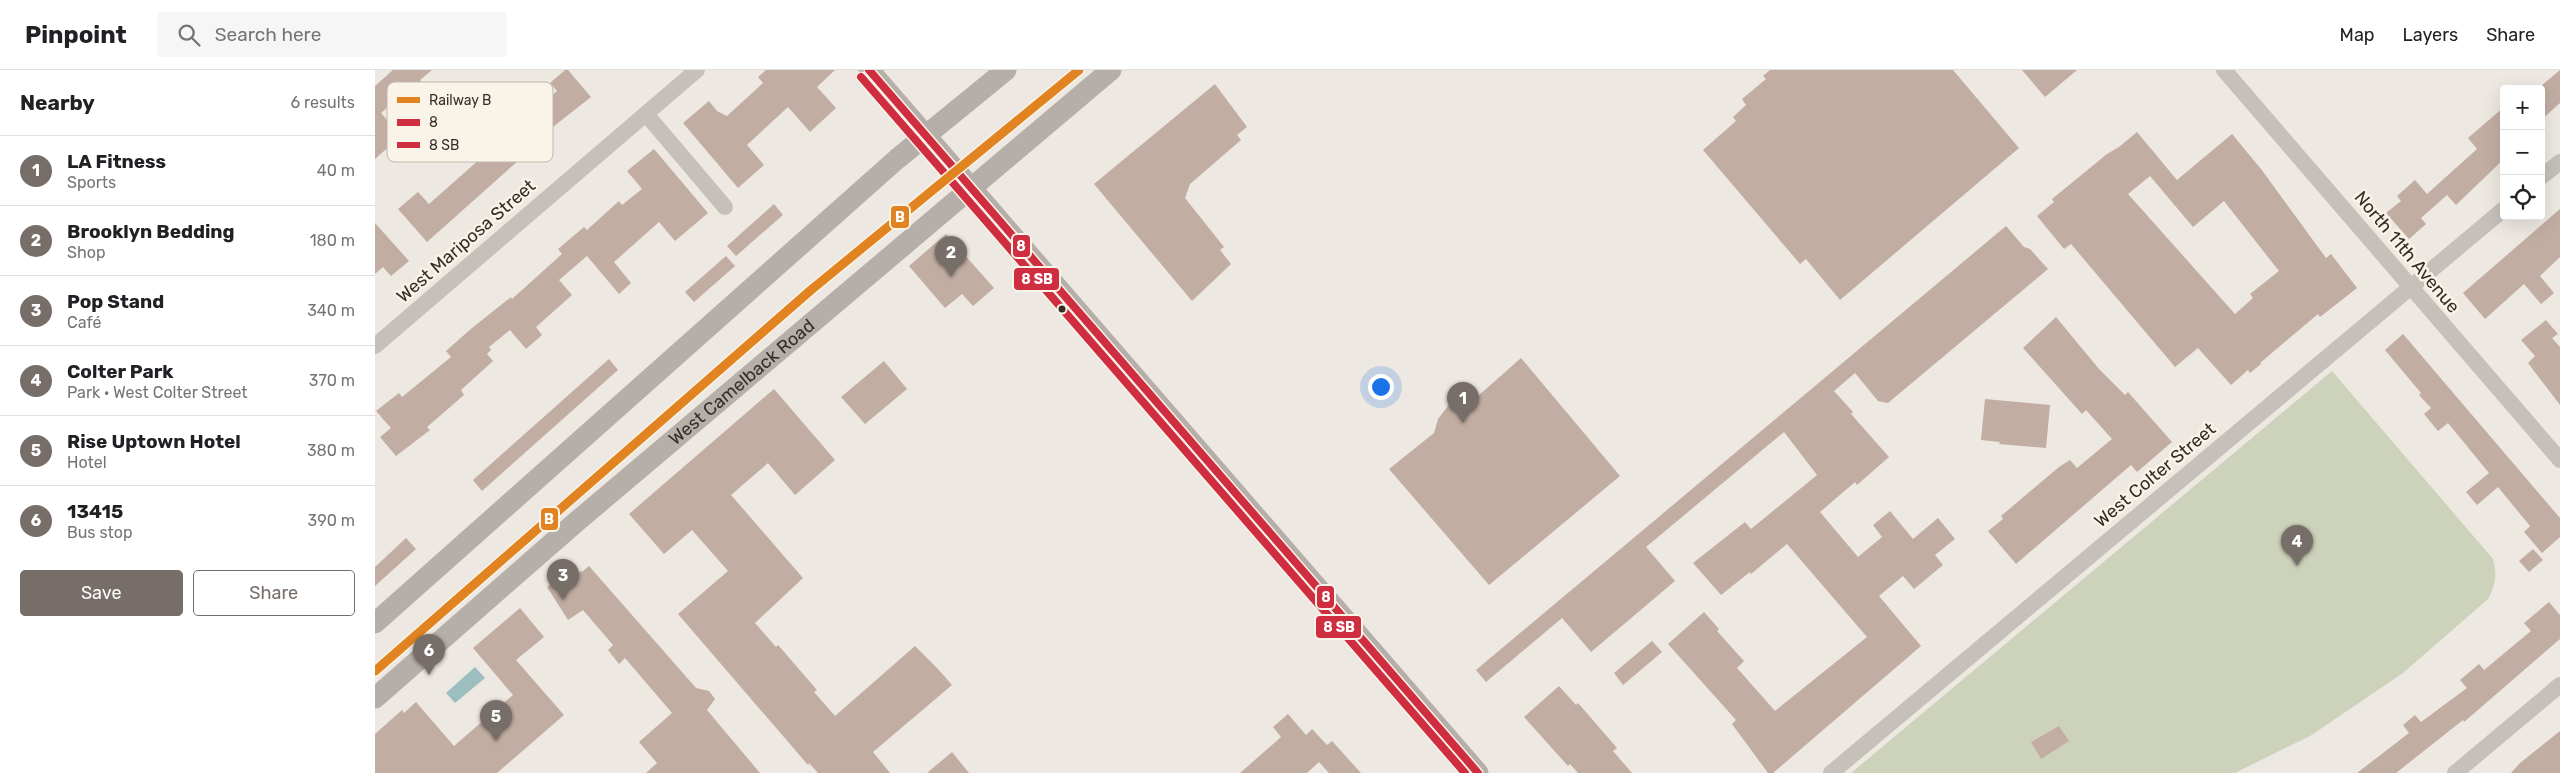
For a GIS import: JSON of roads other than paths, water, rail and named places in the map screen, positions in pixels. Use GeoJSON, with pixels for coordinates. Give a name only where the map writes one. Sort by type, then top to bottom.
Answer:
{"type":"FeatureCollection","features":[{"type":"Feature","properties":{"kind":"main road"},"geometry":{"type":"LineString","coordinates":[[869,70],[1478,773]]}},
{"type":"Feature","properties":{"kind":"main road"},"geometry":{"type":"LineString","coordinates":[[375,623],[925,135],[1006,70]]}},
{"type":"Feature","properties":{"kind":"main road","name":"West Camelback Road"},"geometry":{"type":"LineString","coordinates":[[375,698],[575,523],[1111,70]]}},
{"type":"Feature","properties":{"kind":"street","name":"West Mariposa Street"},"geometry":{"type":"LineString","coordinates":[[375,346],[697,70]]}},
{"type":"Feature","properties":{"kind":"street","name":"North 11th Avenue"},"geometry":{"type":"LineString","coordinates":[[2224,70],[2560,460]]}},
{"type":"Feature","properties":{"kind":"street"},"geometry":{"type":"LineString","coordinates":[[646,114],[725,208]]}},
{"type":"Feature","properties":{"kind":"street"},"geometry":{"type":"LineString","coordinates":[[2544,175],[2560,162]]}},
{"type":"Feature","properties":{"kind":"street","name":"West Colter Street"},"geometry":{"type":"LineString","coordinates":[[1831,773],[2500,212]]}},
{"type":"Feature","properties":{"kind":"street"},"geometry":{"type":"LineString","coordinates":[[2455,773],[2560,685]]}},
{"type":"Feature","properties":{"kind":"water"},"geometry":{"type":"Polygon","coordinates":[[[475,667],[485,678],[455,703],[446,693],[475,667]]]}},
{"type":"Feature","properties":{"kind":"rail line","name":"B"},"geometry":{"type":"LineString","coordinates":[[375,671],[811,290],[1079,70]]}},
{"type":"Feature","properties":{"kind":"place","name":"Brooklyn Bedding"},"geometry":{"type":"Point","coordinates":[951,277]}},
{"type":"Feature","properties":{"kind":"place","name":"LA Fitness"},"geometry":{"type":"Point","coordinates":[1463,423]}},
{"type":"Feature","properties":{"kind":"place","name":"Colter Park"},"geometry":{"type":"Point","coordinates":[2297,566]}},
{"type":"Feature","properties":{"kind":"place","name":"Pop Stand"},"geometry":{"type":"Point","coordinates":[563,600]}},
{"type":"Feature","properties":{"kind":"place","name":"13415"},"geometry":{"type":"Point","coordinates":[429,675]}},
{"type":"Feature","properties":{"kind":"place","name":"Rise Uptown Hotel"},"geometry":{"type":"Point","coordinates":[496,741]}}]}
